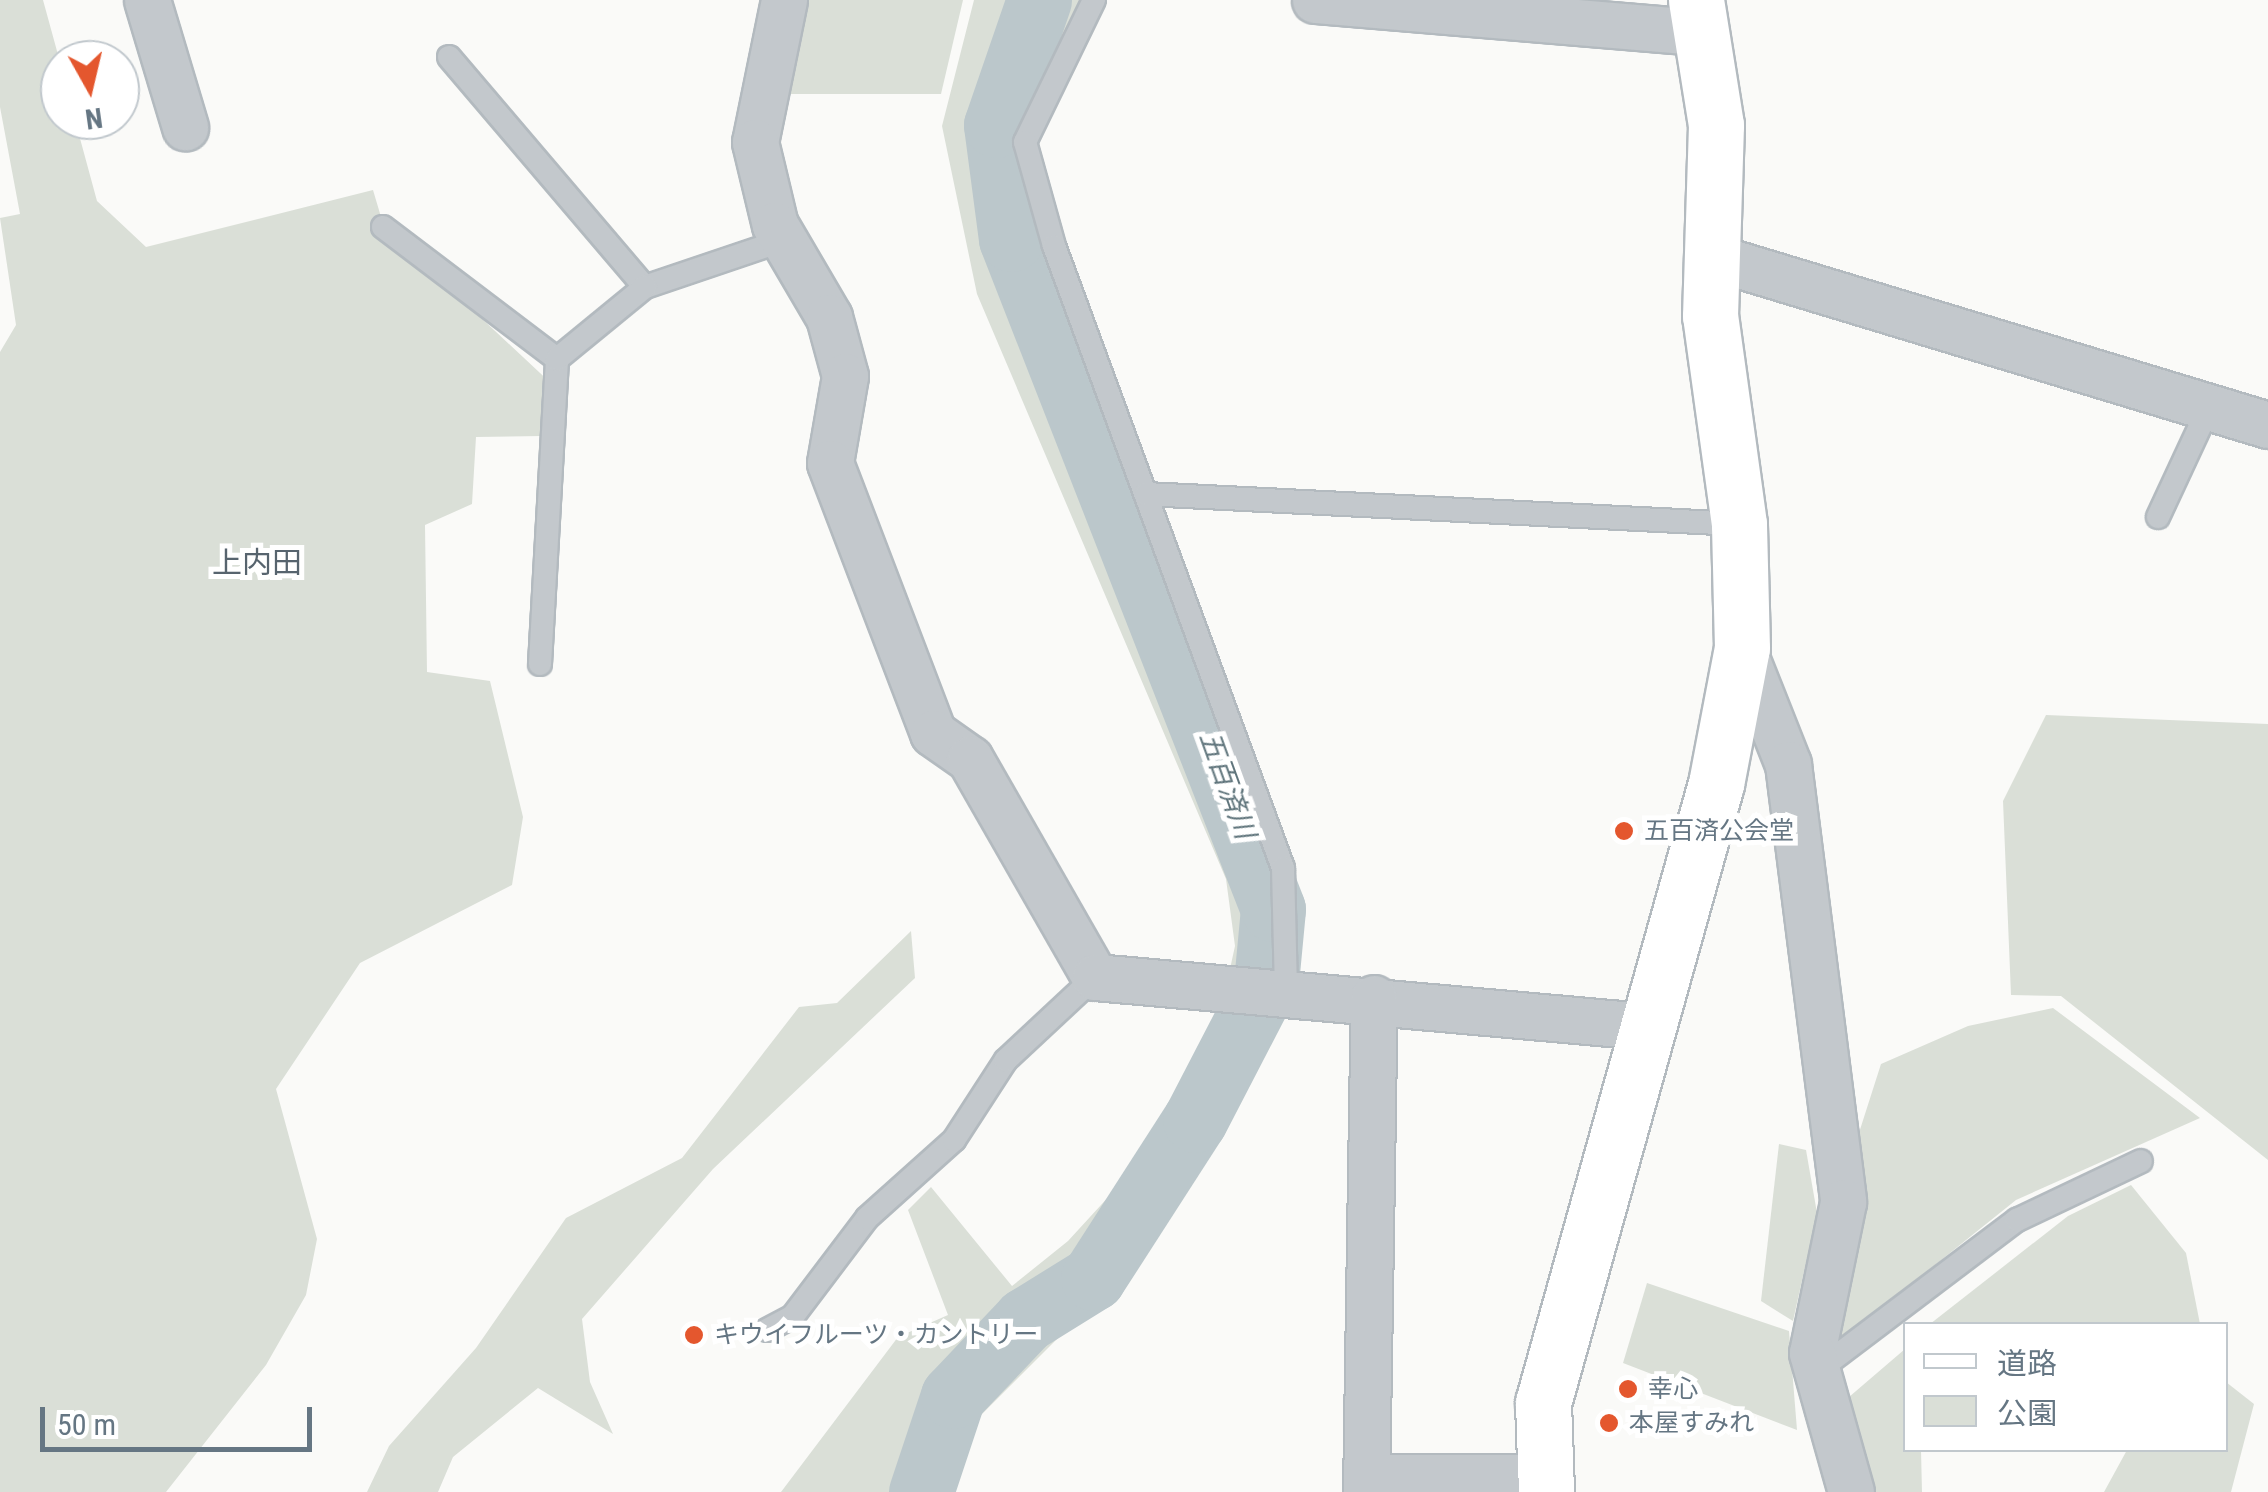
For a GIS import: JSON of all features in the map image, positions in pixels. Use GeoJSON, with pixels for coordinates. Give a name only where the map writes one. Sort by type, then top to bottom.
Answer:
{"type":"FeatureCollection","features":[{"type":"Feature","properties":{"kind":"street"},"geometry":{"type":"LineString","coordinates":[[147,0],[185,127]]}},
{"type":"Feature","properties":{"kind":"street"},"geometry":{"type":"LineString","coordinates":[[784,0],[755,142],[784,240],[830,317],[846,376],[830,463],[933,733],[970,759],[1095,978],[1374,998],[1643,1026]]}},
{"type":"Feature","properties":{"kind":"street"},"geometry":{"type":"LineString","coordinates":[[1315,0],[1700,16],[1716,126],[1710,256],[1738,524],[1742,648],[1716,784],[1643,1026],[1542,1403],[1544,1485],[1366,1485],[1374,998]]}},
{"type":"Feature","properties":{"kind":"street"},"geometry":{"type":"LineString","coordinates":[[1710,256],[2268,425]]}},
{"type":"Feature","properties":{"kind":"street"},"geometry":{"type":"LineString","coordinates":[[1742,648],[1788,764],[1842,1202],[1812,1353],[1851,1492]]}},
{"type":"Feature","properties":{"kind":"lane"},"geometry":{"type":"LineString","coordinates":[[1094,0],[1025,142],[1146,494],[1283,868],[1286,992]]}},
{"type":"Feature","properties":{"kind":"lane"},"geometry":{"type":"LineString","coordinates":[[449,56],[645,287]]}},
{"type":"Feature","properties":{"kind":"lane"},"geometry":{"type":"LineString","coordinates":[[384,227],[557,359]]}},
{"type":"Feature","properties":{"kind":"lane"},"geometry":{"type":"LineString","coordinates":[[540,664],[557,359],[645,287],[784,240]]}},
{"type":"Feature","properties":{"kind":"lane"},"geometry":{"type":"LineString","coordinates":[[2158,518],[2209,407]]}},
{"type":"Feature","properties":{"kind":"lane"},"geometry":{"type":"LineString","coordinates":[[1146,494],[1738,524]]}},
{"type":"Feature","properties":{"kind":"lane"},"geometry":{"type":"LineString","coordinates":[[767,1330],[793,1316],[867,1218],[954,1140],[1006,1060],[1095,978]]}},
{"type":"Feature","properties":{"kind":"lane"},"geometry":{"type":"LineString","coordinates":[[1817,1371],[2017,1220],[2141,1162]]}},
{"type":"Feature","properties":{"kind":"green space"},"geometry":{"type":"Polygon","coordinates":[[[0,0],[43,0],[54,40],[40,40],[40,140],[80,140],[97,201],[146,247],[373,190],[384,227],[555,387],[542,436],[476,437],[472,504],[425,525],[427,672],[490,681],[523,817],[512,885],[360,963],[276,1089],[317,1239],[306,1295],[266,1365],[166,1492],[0,1492],[0,352],[16,325],[0,218],[20,214],[0,107],[0,0]]]}},
{"type":"Feature","properties":{"kind":"green space"},"geometry":{"type":"Polygon","coordinates":[[[799,0],[963,0],[941,94],[774,94],[799,0]]]}},
{"type":"Feature","properties":{"kind":"green space"},"geometry":{"type":"Polygon","coordinates":[[[974,0],[1082,0],[1025,113],[1042,255],[1144,507],[1279,887],[1282,967],[1246,1079],[1135,1261],[958,1438],[939,1492],[781,1492],[898,1337],[948,1315],[908,1210],[931,1187],[1012,1286],[1068,1241],[1199,1098],[1095,1266],[1053,1304],[1089,1285],[1202,1096],[1235,946],[1226,879],[977,294],[942,126],[974,0]]]}},
{"type":"Feature","properties":{"kind":"green space"},"geometry":{"type":"Polygon","coordinates":[[[2046,715],[2268,724],[2268,1160],[2061,996],[2011,995],[2003,801],[2046,715]]]}},
{"type":"Feature","properties":{"kind":"green space"},"geometry":{"type":"Polygon","coordinates":[[[911,931],[915,978],[713,1169],[582,1319],[590,1382],[613,1434],[538,1388],[453,1457],[438,1492],[367,1492],[389,1446],[476,1348],[566,1218],[682,1158],[799,1007],[837,1003],[911,931]]]}},
{"type":"Feature","properties":{"kind":"green space"},"geometry":{"type":"Polygon","coordinates":[[[2053,1008],[2200,1118],[2016,1200],[1840,1341],[1857,1139],[1881,1064],[1968,1026],[2053,1008]]]}},
{"type":"Feature","properties":{"kind":"green space"},"geometry":{"type":"Polygon","coordinates":[[[1779,1144],[1806,1150],[1817,1213],[1793,1321],[1761,1301],[1779,1144]]]}},
{"type":"Feature","properties":{"kind":"green space"},"geometry":{"type":"Polygon","coordinates":[[[2131,1185],[2186,1253],[2200,1322],[1933,1322],[2068,1216],[2131,1185]]]}},
{"type":"Feature","properties":{"kind":"green space"},"geometry":{"type":"Polygon","coordinates":[[[1647,1283],[1789,1331],[1797,1430],[1623,1363],[1647,1283]]]}},
{"type":"Feature","properties":{"kind":"green space"},"geometry":{"type":"Polygon","coordinates":[[[1903,1351],[1903,1452],[1921,1452],[1922,1492],[1873,1492],[1842,1403],[1903,1351]]]}},
{"type":"Feature","properties":{"kind":"green space"},"geometry":{"type":"Polygon","coordinates":[[[2228,1384],[2254,1404],[2231,1492],[2104,1492],[2126,1452],[2228,1452],[2228,1384]]]}},
{"type":"Feature","properties":{"kind":"waterway","name":"五百済川"},"geometry":{"type":"LineString","coordinates":[[921,1492],[953,1396],[1025,1320],[1093,1278],[1195,1120],[1266,983],[1273,909],[1011,239],[996,125],[1039,0]]}},
{"type":"Feature","properties":{"kind":"place","name":"五百済公会堂"},"geometry":{"type":"Point","coordinates":[1624,831]}},
{"type":"Feature","properties":{"kind":"place","name":"キウイフルーツ・カントリー"},"geometry":{"type":"Point","coordinates":[694,1335]}},
{"type":"Feature","properties":{"kind":"place","name":"幸心"},"geometry":{"type":"Point","coordinates":[1628,1389]}},
{"type":"Feature","properties":{"kind":"place","name":"本屋すみれ"},"geometry":{"type":"Point","coordinates":[1609,1423]}},
{"type":"Feature","properties":{"kind":"district","name":"上内田"},"geometry":{"type":"Point","coordinates":[257,563]}}]}
